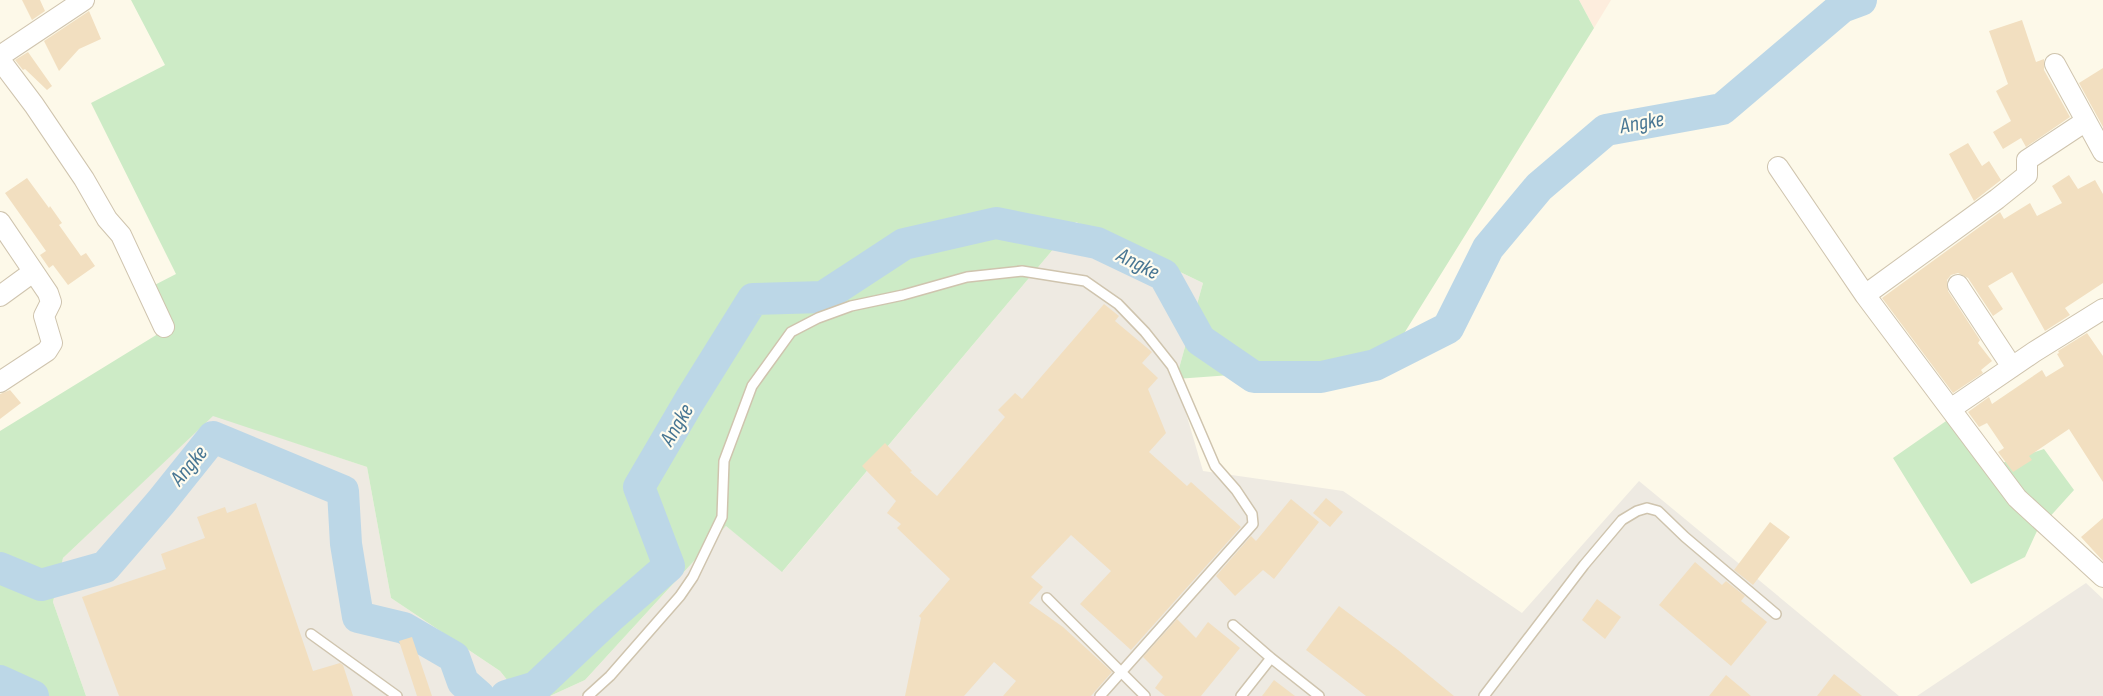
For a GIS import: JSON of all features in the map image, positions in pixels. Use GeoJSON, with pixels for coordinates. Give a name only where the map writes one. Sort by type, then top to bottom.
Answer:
{"type":"FeatureCollection","features":[{"type":"Feature","properties":{"kind":"street"},"geometry":{"type":"LineString","coordinates":[[84,0],[0,58],[71,160],[107,219],[121,235],[164,327]]}},
{"type":"Feature","properties":{"kind":"street"},"geometry":{"type":"LineString","coordinates":[[2055,64],[2103,152]]}},
{"type":"Feature","properties":{"kind":"street"},"geometry":{"type":"LineString","coordinates":[[1865,295],[1997,199],[2027,175],[2027,160],[2086,121]]}},
{"type":"Feature","properties":{"kind":"street"},"geometry":{"type":"LineString","coordinates":[[1778,167],[1865,295],[1952,408],[2017,498],[2100,570]]}},
{"type":"Feature","properties":{"kind":"street"},"geometry":{"type":"LineString","coordinates":[[0,222],[48,293],[51,302],[44,316],[52,343],[47,351],[0,382]]}},
{"type":"Feature","properties":{"kind":"street"},"geometry":{"type":"LineString","coordinates":[[0,296],[33,272]]}},
{"type":"Feature","properties":{"kind":"street"},"geometry":{"type":"LineString","coordinates":[[1958,285],[2012,366]]}},
{"type":"Feature","properties":{"kind":"street"},"geometry":{"type":"LineString","coordinates":[[1952,408],[2012,366],[2103,309]]}},
{"type":"Feature","properties":{"kind":"lane"},"geometry":{"type":"LineString","coordinates":[[588,696],[610,676],[680,596],[693,577],[722,517],[724,461],[752,386],[791,332],[818,318],[851,306],[967,278],[1022,271],[1086,281],[1118,304],[1145,332],[1172,366],[1215,466],[1236,490],[1252,514],[1253,524],[1100,696]]}},
{"type":"Feature","properties":{"kind":"lane"},"geometry":{"type":"LineString","coordinates":[[1484,696],[1584,565],[1622,520],[1647,508],[1658,511],[1685,537],[1776,614]]}},
{"type":"Feature","properties":{"kind":"lane"},"geometry":{"type":"LineString","coordinates":[[1047,598],[1145,696]]}},
{"type":"Feature","properties":{"kind":"lane"},"geometry":{"type":"LineString","coordinates":[[1233,625],[1319,696]]}},
{"type":"Feature","properties":{"kind":"lane"},"geometry":{"type":"LineString","coordinates":[[311,634],[397,696]]}},
{"type":"Feature","properties":{"kind":"lane"},"geometry":{"type":"LineString","coordinates":[[1241,696],[1271,658]]}},
{"type":"Feature","properties":{"kind":"shaded area"},"geometry":{"type":"Polygon","coordinates":[[[1579,0],[1611,0],[1594,28],[1579,0]]]}},
{"type":"Feature","properties":{"kind":"shaded area"},"geometry":{"type":"Polygon","coordinates":[[[1076,222],[1203,283],[1176,379],[1203,471],[1343,491],[1522,613],[1639,481],[1899,696],[550,696],[585,680],[726,526],[783,571],[1076,222]]]}},
{"type":"Feature","properties":{"kind":"shaded area"},"geometry":{"type":"Polygon","coordinates":[[[213,415],[367,467],[391,598],[500,671],[520,696],[86,696],[53,602],[63,558],[213,415]]]}},
{"type":"Feature","properties":{"kind":"shaded area"},"geometry":{"type":"Polygon","coordinates":[[[2086,583],[2103,599],[2103,696],[1917,696],[2086,583]]]}},
{"type":"Feature","properties":{"kind":"green space"},"geometry":{"type":"Polygon","coordinates":[[[131,0],[1579,0],[1594,28],[1385,364],[1176,379],[1203,283],[1076,222],[782,572],[726,526],[585,680],[550,696],[520,696],[500,671],[391,598],[367,467],[213,416],[63,558],[53,602],[86,696],[0,696],[0,431],[166,329],[143,291],[176,274],[91,103],[165,65],[131,0]]]}},
{"type":"Feature","properties":{"kind":"green space"},"geometry":{"type":"Polygon","coordinates":[[[1949,419],[1987,468],[2044,449],[2074,490],[2037,531],[2025,557],[1971,584],[1893,458],[1949,419]]]}},
{"type":"Feature","properties":{"kind":"building"},"geometry":{"type":"Polygon","coordinates":[[[22,0],[40,0],[45,11],[32,20],[22,0]]]}},
{"type":"Feature","properties":{"kind":"building"},"geometry":{"type":"Polygon","coordinates":[[[89,11],[101,39],[79,49],[59,71],[44,41],[89,11]]]}},
{"type":"Feature","properties":{"kind":"building"},"geometry":{"type":"Polygon","coordinates":[[[2022,20],[2036,62],[2044,59],[2044,70],[2070,117],[2026,147],[2021,138],[2003,149],[1993,132],[2011,121],[1996,91],[2008,84],[1989,31],[2022,20]]]}},
{"type":"Feature","properties":{"kind":"building"},"geometry":{"type":"Polygon","coordinates":[[[28,52],[52,86],[47,90],[25,69],[23,70],[15,60],[28,52]]]}},
{"type":"Feature","properties":{"kind":"building"},"geometry":{"type":"Polygon","coordinates":[[[2103,68],[2103,127],[2079,83],[2103,68]]]}},
{"type":"Feature","properties":{"kind":"building"},"geometry":{"type":"Polygon","coordinates":[[[1968,143],[1982,166],[1989,161],[2001,180],[1974,201],[1949,154],[1968,143]]]}},
{"type":"Feature","properties":{"kind":"building"},"geometry":{"type":"Polygon","coordinates":[[[2069,175],[2078,189],[2095,180],[2103,194],[2103,283],[2065,308],[2070,315],[2045,331],[2012,272],[1988,286],[2003,309],[1993,316],[1968,278],[1958,273],[1951,275],[1947,280],[1948,291],[1980,340],[1978,343],[1992,361],[1981,370],[1983,373],[1953,393],[1882,298],[2000,212],[2004,219],[2030,203],[2037,216],[2062,203],[2052,186],[2069,175]]]}},
{"type":"Feature","properties":{"kind":"building"},"geometry":{"type":"Polygon","coordinates":[[[27,178],[62,223],[59,225],[81,256],[86,253],[95,266],[68,285],[53,265],[49,268],[40,255],[46,251],[5,193],[27,178]]]}},
{"type":"Feature","properties":{"kind":"building"},"geometry":{"type":"Polygon","coordinates":[[[1104,304],[1119,316],[1115,321],[1152,352],[1142,363],[1158,378],[1148,389],[1166,433],[1149,452],[1187,486],[1191,482],[1241,527],[1131,650],[1080,604],[1111,571],[1071,535],[1031,577],[1043,587],[1029,603],[1063,627],[1112,672],[1091,696],[1003,696],[1016,681],[994,662],[964,696],[905,696],[921,618],[919,616],[950,579],[897,528],[901,524],[887,513],[896,501],[862,466],[885,443],[912,471],[910,472],[937,496],[1005,417],[998,410],[1015,393],[1022,399],[1104,304]]]}},
{"type":"Feature","properties":{"kind":"building"},"geometry":{"type":"Polygon","coordinates":[[[2087,333],[2103,356],[2103,482],[2069,429],[2029,456],[2032,460],[2013,472],[1998,452],[2004,448],[1987,423],[1979,427],[1968,412],[1989,397],[1992,404],[2042,370],[2046,377],[2064,366],[2057,354],[2058,351],[2087,333]]]}},
{"type":"Feature","properties":{"kind":"building"},"geometry":{"type":"Polygon","coordinates":[[[10,390],[21,403],[0,419],[0,394],[10,390]]]}},
{"type":"Feature","properties":{"kind":"building"},"geometry":{"type":"Polygon","coordinates":[[[1326,498],[1343,512],[1330,527],[1313,513],[1326,498]]]}},
{"type":"Feature","properties":{"kind":"building"},"geometry":{"type":"Polygon","coordinates":[[[1291,499],[1319,522],[1274,579],[1263,570],[1235,596],[1216,576],[1251,536],[1256,541],[1291,499]]]}},
{"type":"Feature","properties":{"kind":"building"},"geometry":{"type":"Polygon","coordinates":[[[256,503],[313,671],[340,663],[343,665],[353,696],[119,696],[82,597],[166,569],[161,554],[205,538],[197,517],[225,507],[227,513],[256,503]]]}},
{"type":"Feature","properties":{"kind":"building"},"geometry":{"type":"Polygon","coordinates":[[[2103,518],[2103,561],[2081,537],[2103,518]]]}},
{"type":"Feature","properties":{"kind":"building"},"geometry":{"type":"Polygon","coordinates":[[[1770,522],[1790,537],[1753,585],[1734,570],[1770,522]]]}},
{"type":"Feature","properties":{"kind":"building"},"geometry":{"type":"Polygon","coordinates":[[[1695,562],[1722,585],[1726,581],[1745,596],[1741,601],[1767,622],[1731,666],[1659,605],[1695,562]]]}},
{"type":"Feature","properties":{"kind":"building"},"geometry":{"type":"Polygon","coordinates":[[[1597,599],[1621,617],[1605,639],[1582,620],[1597,599]]]}},
{"type":"Feature","properties":{"kind":"building"},"geometry":{"type":"Polygon","coordinates":[[[1339,606],[1454,696],[1366,696],[1306,650],[1339,606]]]}},
{"type":"Feature","properties":{"kind":"building"},"geometry":{"type":"Polygon","coordinates":[[[1177,619],[1196,638],[1208,622],[1240,648],[1201,696],[1165,696],[1155,688],[1163,677],[1143,657],[1177,619]]]}},
{"type":"Feature","properties":{"kind":"building"},"geometry":{"type":"Polygon","coordinates":[[[412,637],[432,696],[417,696],[399,641],[412,637]]]}},
{"type":"Feature","properties":{"kind":"building"},"geometry":{"type":"Polygon","coordinates":[[[1834,674],[1862,696],[1817,696],[1834,674]]]}},
{"type":"Feature","properties":{"kind":"building"},"geometry":{"type":"Polygon","coordinates":[[[1726,675],[1751,696],[1709,696],[1726,675]]]}},
{"type":"Feature","properties":{"kind":"building"},"geometry":{"type":"Polygon","coordinates":[[[1274,680],[1295,696],[1262,696],[1274,680]]]}},
{"type":"Feature","properties":{"kind":"waterway","name":"Angke"},"geometry":{"type":"LineString","coordinates":[[506,696],[536,687],[609,618],[669,566],[639,487],[753,299],[823,297],[904,244],[996,223],[1097,243],[1164,275],[1200,340],[1254,377],[1321,377],[1375,365],[1448,328],[1488,248],[1539,187],[1606,130],[1722,109],[1842,7],[1861,0]]}},
{"type":"Feature","properties":{"kind":"waterway","name":"Angke"},"geometry":{"type":"LineString","coordinates":[[0,568],[41,585],[105,567],[213,437],[343,491],[346,544],[358,617],[404,628],[454,657],[463,682],[479,696]]}},
{"type":"Feature","properties":{"kind":"waterway","name":"Angke"},"geometry":{"type":"LineString","coordinates":[[0,681],[33,696]]}}]}
